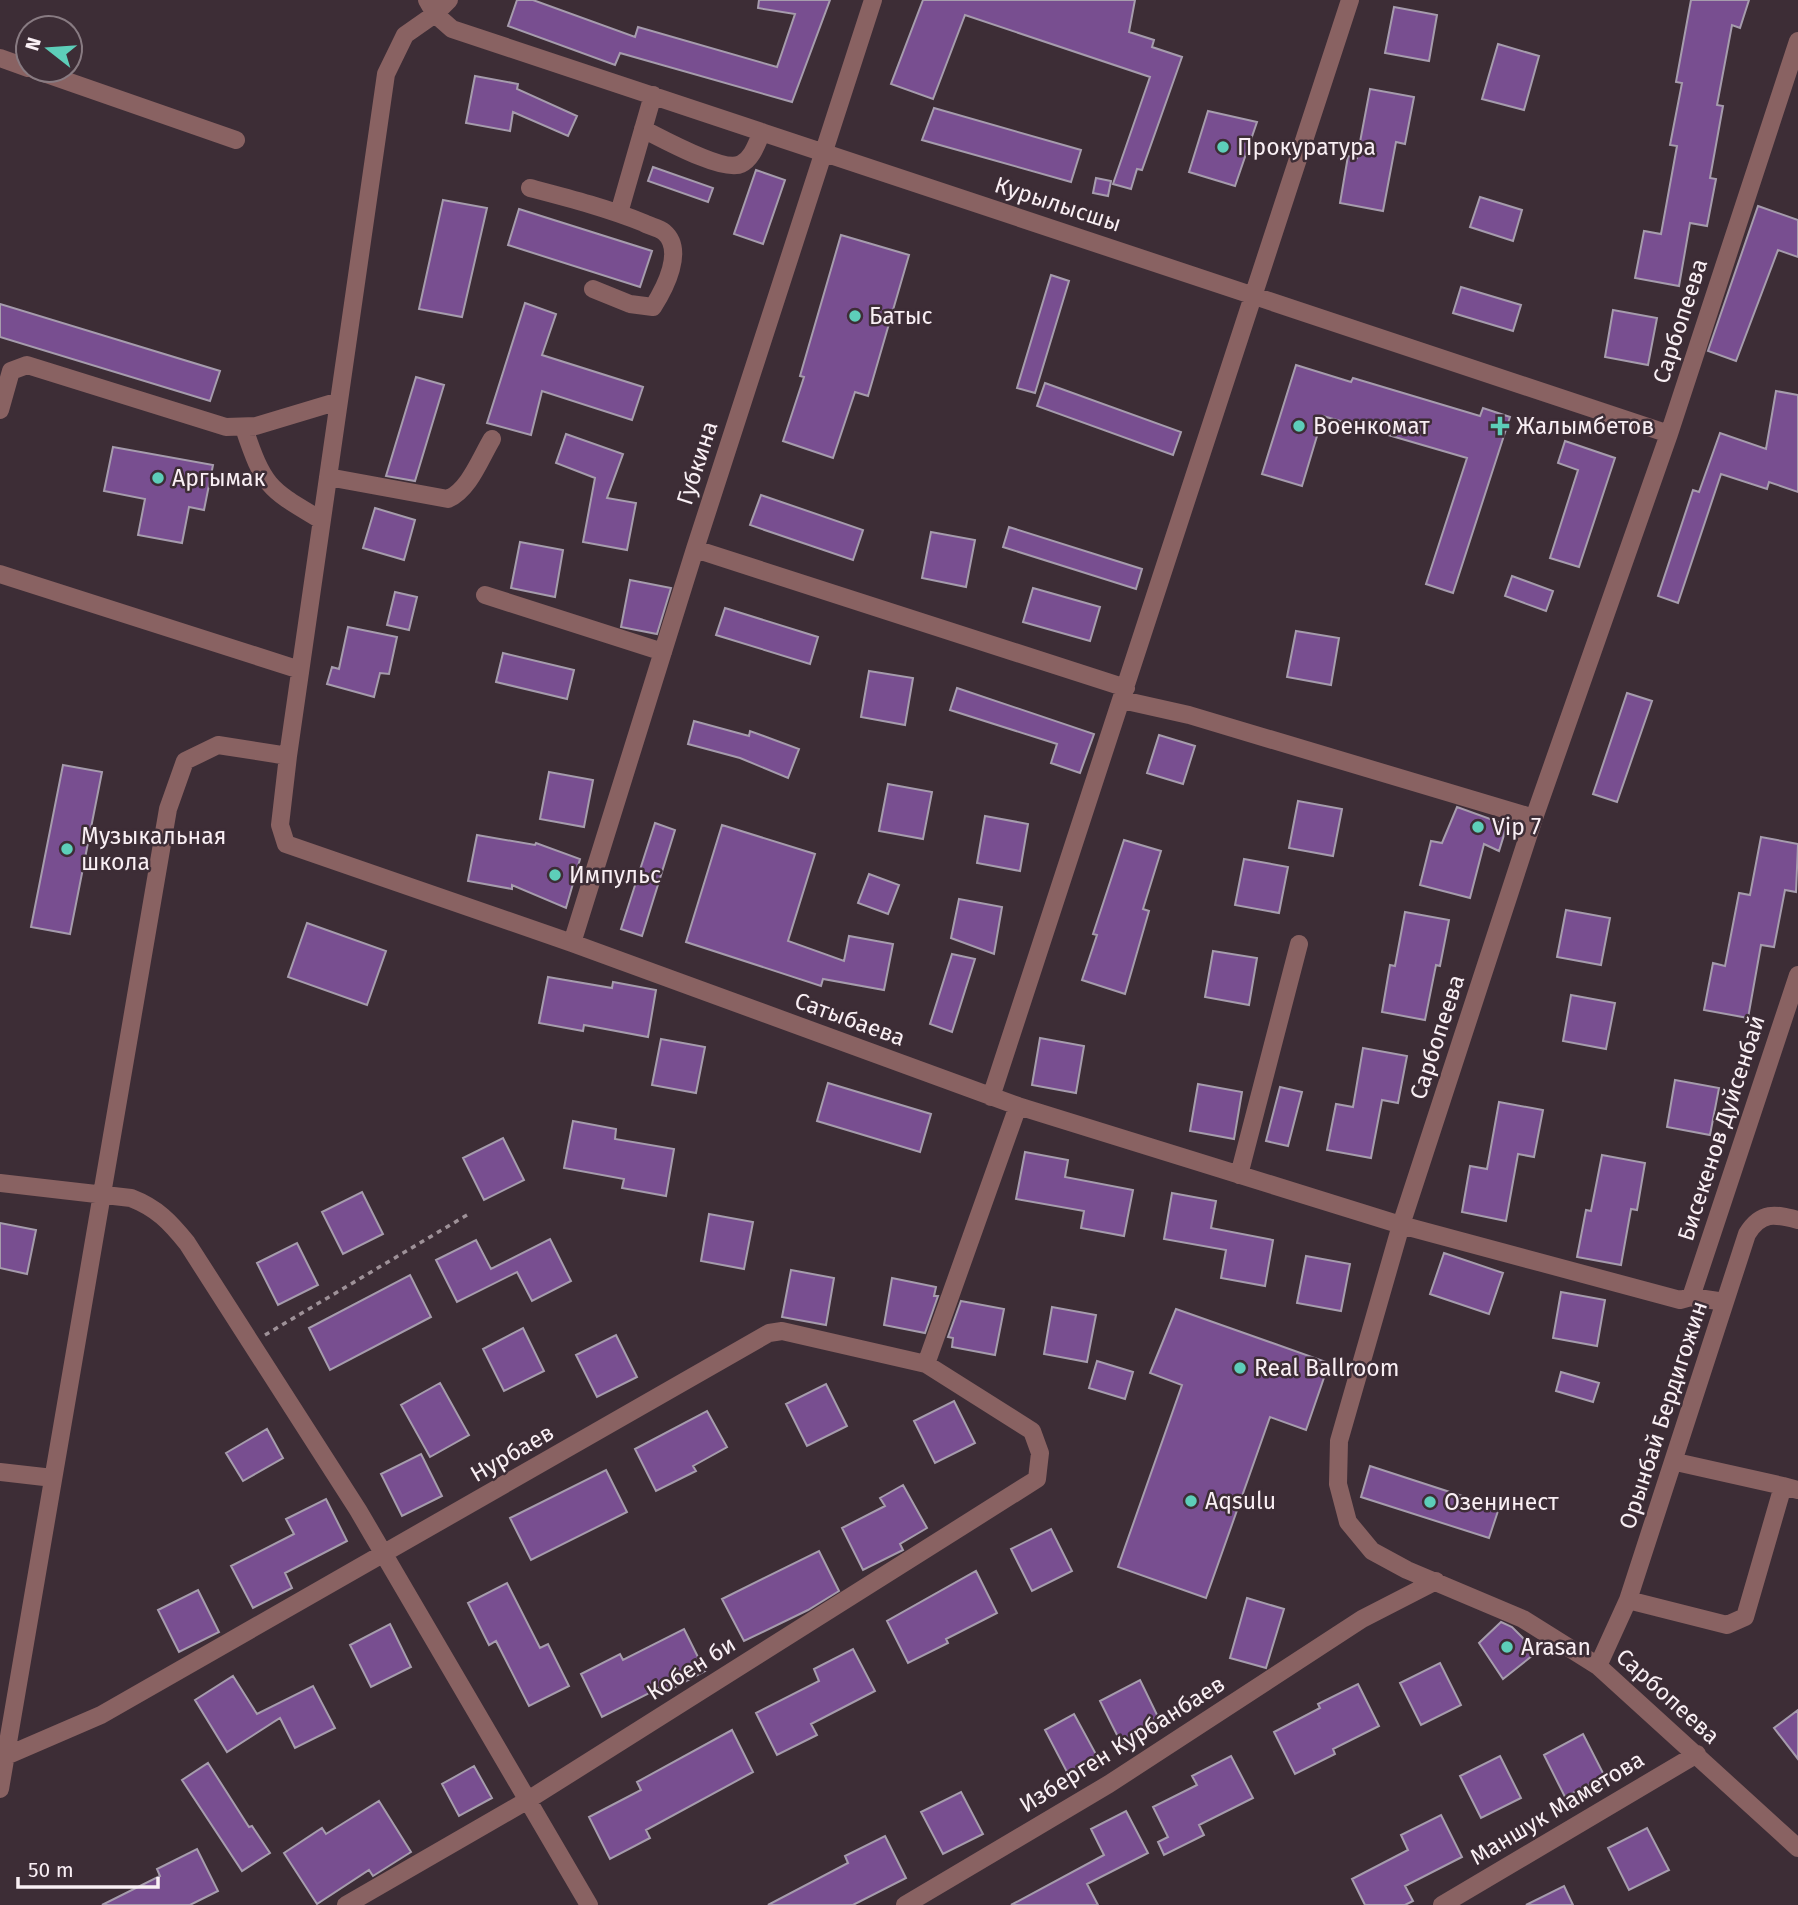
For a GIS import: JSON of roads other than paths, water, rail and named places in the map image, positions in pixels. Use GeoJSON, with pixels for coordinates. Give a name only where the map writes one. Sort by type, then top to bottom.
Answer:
{"type":"FeatureCollection","features":[{"type":"Feature","properties":{"kind":"street"},"geometry":{"type":"LineString","coordinates":[[0,1789],[3,1756],[168,809],[185,761],[218,745],[288,756],[386,74],[405,35],[431,7],[449,0]]}},
{"type":"Feature","properties":{"kind":"street","name":"Губкина"},"geometry":{"type":"LineString","coordinates":[[572,943],[695,549],[873,0]]}},
{"type":"Feature","properties":{"kind":"street"},"geometry":{"type":"LineString","coordinates":[[991,1097],[1350,0]]}},
{"type":"Feature","properties":{"kind":"street","name":"Курылысшы"},"geometry":{"type":"LineString","coordinates":[[431,7],[452,29],[1669,434]]}},
{"type":"Feature","properties":{"kind":"street","name":"Сарбопеева"},"geometry":{"type":"LineString","coordinates":[[1798,41],[1669,434],[1534,818],[1401,1225],[1339,1441],[1338,1484],[1348,1522],[1373,1551],[1407,1570],[1523,1619],[1598,1666],[1798,1848]]}},
{"type":"Feature","properties":{"kind":"street"},"geometry":{"type":"LineString","coordinates":[[75,84],[236,140]]}},
{"type":"Feature","properties":{"kind":"street"},"geometry":{"type":"LineString","coordinates":[[619,213],[653,95]]}},
{"type":"Feature","properties":{"kind":"street"},"geometry":{"type":"LineString","coordinates":[[643,129],[682,148],[732,166],[741,164],[751,155],[762,132]]}},
{"type":"Feature","properties":{"kind":"street"},"geometry":{"type":"LineString","coordinates":[[530,188],[619,213],[664,232],[673,249],[663,291],[653,307],[630,304],[593,289]]}},
{"type":"Feature","properties":{"kind":"street"},"geometry":{"type":"LineString","coordinates":[[0,410],[11,371],[27,365],[226,427],[244,428],[338,401]]}},
{"type":"Feature","properties":{"kind":"street"},"geometry":{"type":"LineString","coordinates":[[244,428],[263,478],[275,493],[321,520]]}},
{"type":"Feature","properties":{"kind":"street"},"geometry":{"type":"LineString","coordinates":[[328,477],[448,499],[457,495],[464,487],[492,439]]}},
{"type":"Feature","properties":{"kind":"street"},"geometry":{"type":"LineString","coordinates":[[695,549],[1189,715],[1534,818]]}},
{"type":"Feature","properties":{"kind":"street"},"geometry":{"type":"LineString","coordinates":[[0,574],[300,670]]}},
{"type":"Feature","properties":{"kind":"street"},"geometry":{"type":"LineString","coordinates":[[485,595],[663,652]]}},
{"type":"Feature","properties":{"kind":"street","name":"Сатыбаева"},"geometry":{"type":"LineString","coordinates":[[288,756],[280,825],[286,844],[572,943],[1018,1106],[1401,1225],[1680,1300],[1690,1297],[1726,1302]]}},
{"type":"Feature","properties":{"kind":"street"},"geometry":{"type":"LineString","coordinates":[[1239,1175],[1299,944]]}},
{"type":"Feature","properties":{"kind":"street","name":"Бисекенов Дуйсенбай"},"geometry":{"type":"LineString","coordinates":[[1690,1297],[1798,975]]}},
{"type":"Feature","properties":{"kind":"street"},"geometry":{"type":"LineString","coordinates":[[926,1364],[1018,1106]]}},
{"type":"Feature","properties":{"kind":"street"},"geometry":{"type":"LineString","coordinates":[[0,1183],[131,1198],[151,1206],[168,1219],[251,1344],[384,1555],[589,1905]]}},
{"type":"Feature","properties":{"kind":"street","name":"Орынбай Бердигожин"},"geometry":{"type":"LineString","coordinates":[[1598,1666],[1628,1600],[1747,1234],[1754,1221],[1772,1213],[1798,1220]]}},
{"type":"Feature","properties":{"kind":"street","name":"Нурбаев"},"geometry":{"type":"LineString","coordinates":[[3,1756],[101,1715],[769,1333],[782,1331],[926,1364],[1032,1431],[1040,1453]]}},
{"type":"Feature","properties":{"kind":"street","name":"Кобен би"},"geometry":{"type":"LineString","coordinates":[[346,1905],[528,1800],[1037,1479],[1040,1453]]}},
{"type":"Feature","properties":{"kind":"street"},"geometry":{"type":"LineString","coordinates":[[1628,1600],[1727,1625],[1745,1618],[1791,1488],[1675,1462]]}},
{"type":"Feature","properties":{"kind":"street"},"geometry":{"type":"LineString","coordinates":[[0,1472],[53,1478]]}},
{"type":"Feature","properties":{"kind":"street","name":"Изберген Курбанбаев"},"geometry":{"type":"LineString","coordinates":[[905,1905],[1109,1784],[1362,1619],[1436,1581]]}},
{"type":"Feature","properties":{"kind":"street","name":"Маншук Маметова"},"geometry":{"type":"LineString","coordinates":[[1442,1905],[1697,1754]]}},
{"type":"Feature","properties":{"kind":"place","name":"Прокуратура"},"geometry":{"type":"Point","coordinates":[1223,147]}},
{"type":"Feature","properties":{"kind":"place","name":"Батыс"},"geometry":{"type":"Point","coordinates":[855,316]}},
{"type":"Feature","properties":{"kind":"place","name":"Военкомат"},"geometry":{"type":"Point","coordinates":[1299,426]}},
{"type":"Feature","properties":{"kind":"place","name":"Жалымбетов"},"geometry":{"type":"Point","coordinates":[1500,426]}},
{"type":"Feature","properties":{"kind":"place","name":"Аргымак"},"geometry":{"type":"Point","coordinates":[158,478]}},
{"type":"Feature","properties":{"kind":"place","name":"Vip 7"},"geometry":{"type":"Point","coordinates":[1478,827]}},
{"type":"Feature","properties":{"kind":"place","name":"Музыкальная школа"},"geometry":{"type":"Point","coordinates":[67,849]}},
{"type":"Feature","properties":{"kind":"place","name":"Импульс"},"geometry":{"type":"Point","coordinates":[555,875]}},
{"type":"Feature","properties":{"kind":"place","name":"Real Ballroom"},"geometry":{"type":"Point","coordinates":[1240,1368]}},
{"type":"Feature","properties":{"kind":"place","name":"Aqsulu"},"geometry":{"type":"Point","coordinates":[1191,1501]}},
{"type":"Feature","properties":{"kind":"place","name":"Озенинест"},"geometry":{"type":"Point","coordinates":[1430,1502]}},
{"type":"Feature","properties":{"kind":"place","name":"Arasan"},"geometry":{"type":"Point","coordinates":[1507,1647]}}]}
